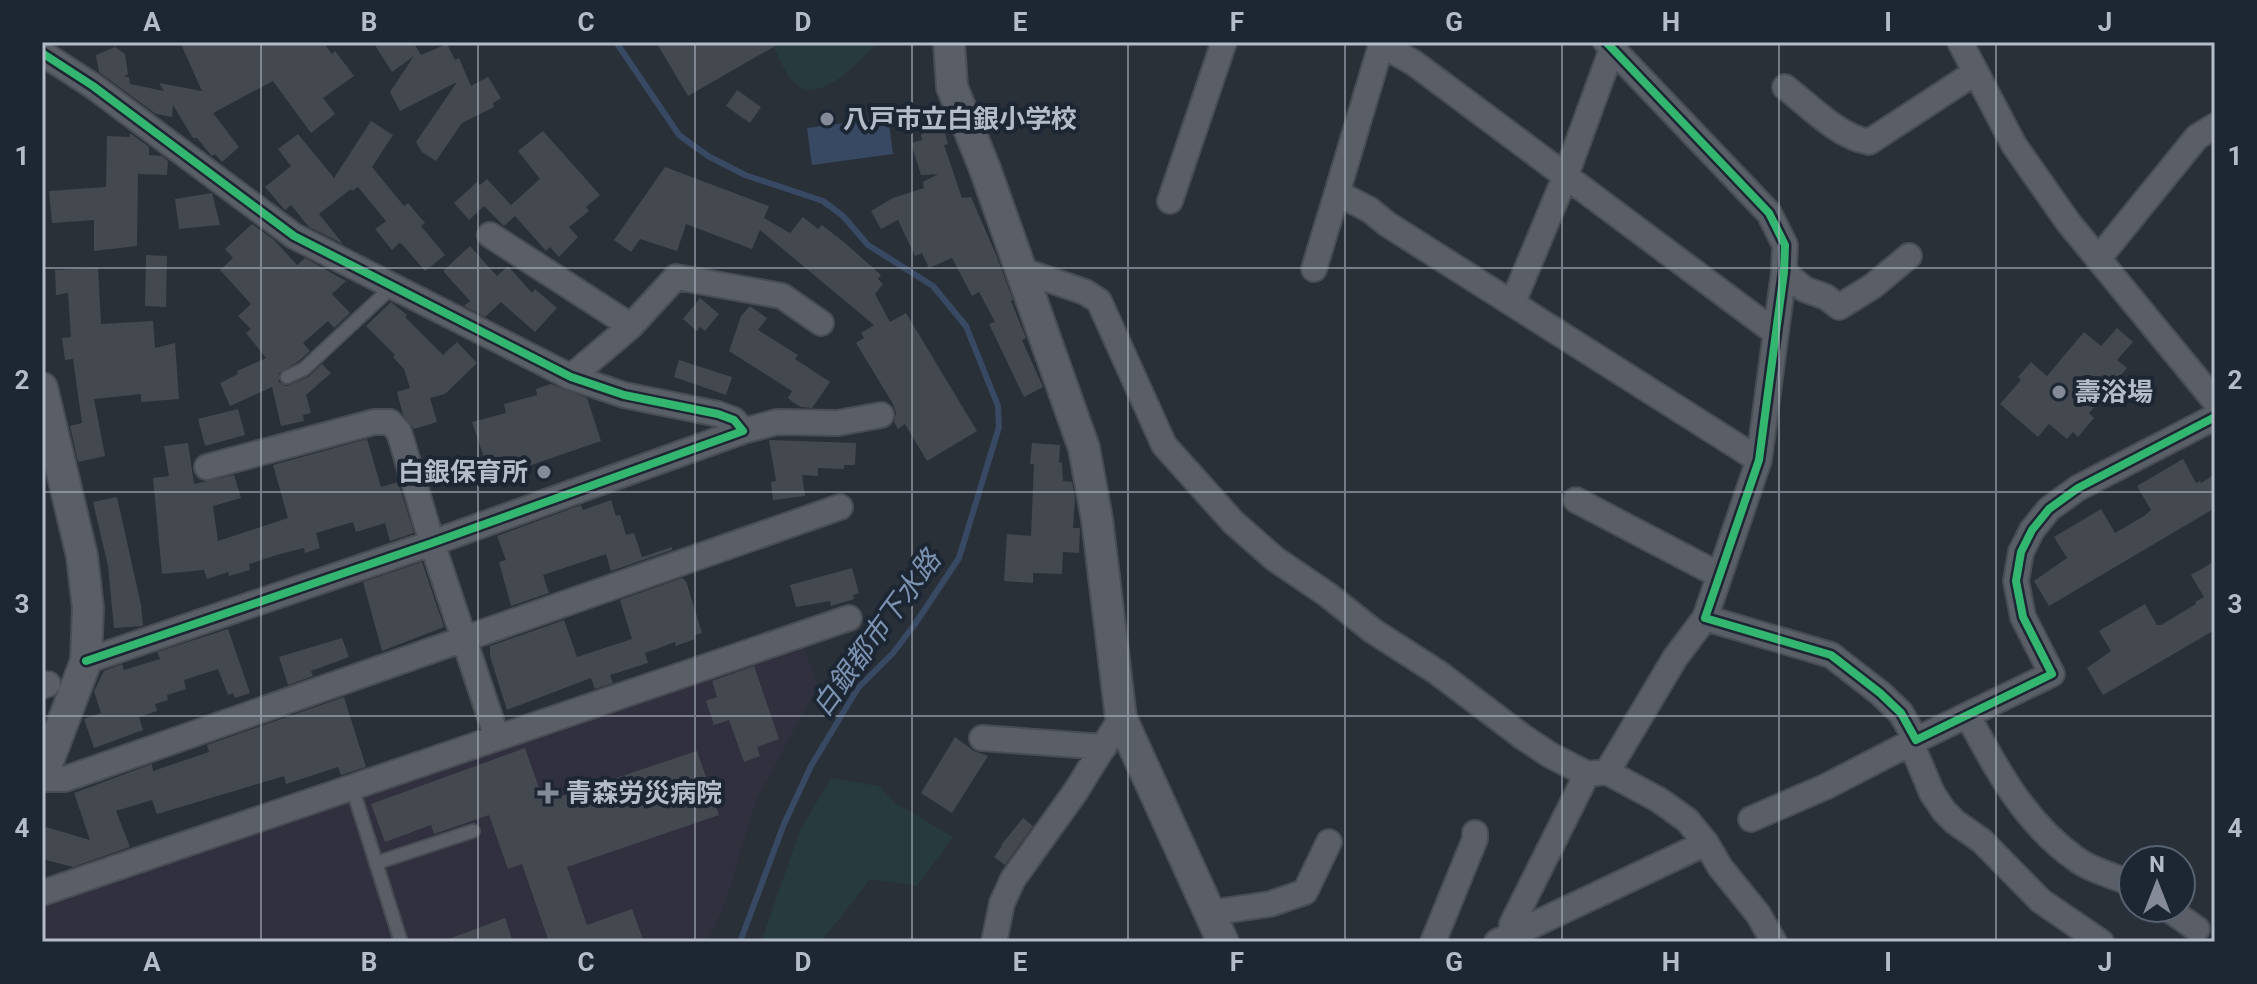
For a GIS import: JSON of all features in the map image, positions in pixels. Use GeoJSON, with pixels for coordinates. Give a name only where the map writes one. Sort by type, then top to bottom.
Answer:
{"type":"FeatureCollection","features":[{"type":"Feature","properties":{"kind":"street"},"geometry":{"type":"LineString","coordinates":[[949,42],[952,87],[985,169],[1084,448],[1097,519],[1121,718],[1223,942]]}},
{"type":"Feature","properties":{"kind":"street"},"geometry":{"type":"LineString","coordinates":[[1170,201],[1224,42]]}},
{"type":"Feature","properties":{"kind":"street"},"geometry":{"type":"LineString","coordinates":[[1960,42],[2014,145],[2068,222],[2215,401]]}},
{"type":"Feature","properties":{"kind":"street"},"geometry":{"type":"LineString","coordinates":[[1314,269],[1382,44],[1414,63],[1776,333]]}},
{"type":"Feature","properties":{"kind":"street"},"geometry":{"type":"LineString","coordinates":[[1506,940],[1597,773],[1705,618],[1759,460],[1785,245],[1769,213],[1609,45],[1566,175],[1513,302]]}},
{"type":"Feature","properties":{"kind":"street"},"geometry":{"type":"LineString","coordinates":[[42,53],[93,86],[294,236],[571,377],[624,395],[718,414],[734,420],[743,431]]}},
{"type":"Feature","properties":{"kind":"street"},"geometry":{"type":"LineString","coordinates":[[1785,87],[1834,126],[1854,139],[1869,142],[1976,72]]}},
{"type":"Feature","properties":{"kind":"street"},"geometry":{"type":"LineString","coordinates":[[2098,259],[2197,137],[2215,126]]}},
{"type":"Feature","properties":{"kind":"street"},"geometry":{"type":"LineString","coordinates":[[1337,193],[1370,210],[1387,224],[1759,460]]}},
{"type":"Feature","properties":{"kind":"street"},"geometry":{"type":"LineString","coordinates":[[490,235],[631,326]]}},
{"type":"Feature","properties":{"kind":"street"},"geometry":{"type":"LineString","coordinates":[[1784,272],[1804,289],[1826,297],[1839,307],[1873,286],[1909,256]]}},
{"type":"Feature","properties":{"kind":"street"},"geometry":{"type":"LineString","coordinates":[[1021,270],[1085,292],[1099,301],[1164,445],[1233,522],[1275,559],[1373,631],[1437,672],[1523,737],[1678,813],[1706,843],[1720,867],[1758,914],[1774,942]]}},
{"type":"Feature","properties":{"kind":"street"},"geometry":{"type":"LineString","coordinates":[[571,377],[631,326],[676,277],[782,296],[821,323]]}},
{"type":"Feature","properties":{"kind":"street"},"geometry":{"type":"LineString","coordinates":[[42,388],[52,476],[85,582],[88,608],[86,661],[49,744],[42,778],[65,779],[840,507]]}},
{"type":"Feature","properties":{"kind":"street"},"geometry":{"type":"LineString","coordinates":[[86,661],[432,543],[743,431],[777,422],[838,423],[881,415]]}},
{"type":"Feature","properties":{"kind":"street"},"geometry":{"type":"LineString","coordinates":[[1751,819],[1825,787],[2052,674],[2023,617],[2016,581],[2021,552],[2041,519],[2049,509],[2078,488],[2215,417]]}},
{"type":"Feature","properties":{"kind":"street"},"geometry":{"type":"LineString","coordinates":[[207,467],[374,422],[390,422],[399,432],[432,543],[497,738]]}},
{"type":"Feature","properties":{"kind":"street"},"geometry":{"type":"LineString","coordinates":[[1576,500],[1719,575]]}},
{"type":"Feature","properties":{"kind":"street"},"geometry":{"type":"LineString","coordinates":[[42,893],[849,618]]}},
{"type":"Feature","properties":{"kind":"street"},"geometry":{"type":"LineString","coordinates":[[1705,618],[1831,655],[1891,703],[1901,713],[1932,793],[1944,811],[1982,841],[2041,901],[2101,942]]}},
{"type":"Feature","properties":{"kind":"street"},"geometry":{"type":"LineString","coordinates":[[1968,716],[1993,762],[2038,827],[2078,861],[2117,877]]}},
{"type":"Feature","properties":{"kind":"street"},"geometry":{"type":"LineString","coordinates":[[994,942],[1002,903],[1013,879],[1076,791],[1121,718]]}},
{"type":"Feature","properties":{"kind":"street"},"geometry":{"type":"LineString","coordinates":[[982,738],[1104,747]]}},
{"type":"Feature","properties":{"kind":"street"},"geometry":{"type":"LineString","coordinates":[[1433,942],[1475,833]]}},
{"type":"Feature","properties":{"kind":"street"},"geometry":{"type":"LineString","coordinates":[[1209,913],[1270,904],[1305,892],[1329,842]]}},
{"type":"Feature","properties":{"kind":"street"},"geometry":{"type":"LineString","coordinates":[[1506,940],[1706,843]]}},
{"type":"Feature","properties":{"kind":"street"},"geometry":{"type":"LineString","coordinates":[[2190,924],[2197,929]]}},
{"type":"Feature","properties":{"kind":"lane"},"geometry":{"type":"LineString","coordinates":[[287,377],[304,369],[393,286]]}},
{"type":"Feature","properties":{"kind":"lane"},"geometry":{"type":"LineString","coordinates":[[352,787],[401,942]]}},
{"type":"Feature","properties":{"kind":"lane"},"geometry":{"type":"LineString","coordinates":[[376,863],[473,831]]}},
{"type":"Feature","properties":{"kind":"shaded area","name":"青森労災病院"},"geometry":{"type":"Polygon","coordinates":[[[799,633],[818,686],[757,798],[726,901],[707,942],[42,942],[42,893],[799,633]]]}},
{"type":"Feature","properties":{"kind":"green space"},"geometry":{"type":"Polygon","coordinates":[[[771,42],[879,42],[841,77],[818,89],[807,90],[789,76],[771,42]]]}},
{"type":"Feature","properties":{"kind":"green space"},"geometry":{"type":"Polygon","coordinates":[[[831,778],[878,786],[894,802],[953,837],[917,886],[870,879],[821,942],[761,942],[800,830],[831,778]]]}},
{"type":"Feature","properties":{"kind":"water"},"geometry":{"type":"Polygon","coordinates":[[[888,117],[893,154],[812,165],[807,128],[888,117]]]}},
{"type":"Feature","properties":{"kind":"building"},"geometry":{"type":"Polygon","coordinates":[[[180,42],[323,42],[332,54],[335,51],[354,76],[323,98],[335,114],[311,133],[273,81],[213,113],[239,147],[222,162],[215,154],[212,156],[197,138],[193,138],[173,105],[172,117],[156,114],[99,72],[96,55],[115,47],[125,54],[128,74],[124,77],[129,77],[130,84],[164,91],[159,83],[202,91],[180,42]]]}},
{"type":"Feature","properties":{"kind":"building"},"geometry":{"type":"Polygon","coordinates":[[[373,42],[413,42],[421,55],[447,44],[455,60],[459,58],[471,86],[488,77],[501,98],[493,103],[494,107],[462,123],[436,161],[422,152],[416,142],[457,82],[400,111],[390,92],[414,56],[392,72],[373,42]]]}},
{"type":"Feature","properties":{"kind":"building"},"geometry":{"type":"Polygon","coordinates":[[[656,42],[782,42],[688,96],[656,42]]]}},
{"type":"Feature","properties":{"kind":"building"},"geometry":{"type":"Polygon","coordinates":[[[737,90],[761,107],[750,123],[726,106],[737,90]]]}},
{"type":"Feature","properties":{"kind":"building"},"geometry":{"type":"Polygon","coordinates":[[[371,121],[393,135],[372,167],[404,206],[408,203],[425,223],[421,226],[445,255],[425,271],[402,244],[399,243],[392,250],[375,229],[386,221],[358,187],[319,214],[343,244],[309,227],[291,205],[285,210],[265,187],[291,166],[278,149],[298,134],[334,178],[371,121]]]}},
{"type":"Feature","properties":{"kind":"building"},"geometry":{"type":"Polygon","coordinates":[[[943,127],[948,144],[944,145],[962,198],[971,197],[997,257],[1026,338],[1022,340],[1043,387],[1024,397],[989,324],[995,322],[979,292],[972,296],[952,258],[929,268],[922,253],[915,256],[898,220],[881,229],[871,211],[893,198],[924,188],[923,182],[938,174],[921,175],[911,143],[922,140],[921,134],[943,127]]]}},
{"type":"Feature","properties":{"kind":"building"},"geometry":{"type":"Polygon","coordinates":[[[543,131],[600,195],[586,207],[589,211],[569,227],[578,237],[559,257],[550,247],[546,251],[515,216],[504,226],[484,206],[469,220],[454,203],[477,182],[480,185],[487,179],[511,205],[540,179],[518,151],[543,131]]]}},
{"type":"Feature","properties":{"kind":"building"},"geometry":{"type":"Polygon","coordinates":[[[130,133],[149,147],[149,155],[162,156],[168,161],[167,175],[138,174],[137,246],[94,251],[94,220],[52,223],[49,191],[106,187],[107,136],[130,137],[130,133]]]}},
{"type":"Feature","properties":{"kind":"building"},"geometry":{"type":"Polygon","coordinates":[[[665,167],[769,206],[764,218],[790,233],[803,217],[818,229],[822,225],[845,243],[881,275],[878,279],[883,284],[875,294],[890,322],[906,313],[977,431],[927,461],[905,424],[898,429],[894,422],[896,413],[893,404],[856,343],[864,338],[861,333],[874,325],[760,230],[752,249],[686,224],[677,251],[640,239],[631,252],[614,240],[665,167]]]}},
{"type":"Feature","properties":{"kind":"building"},"geometry":{"type":"Polygon","coordinates":[[[212,193],[220,225],[179,229],[175,199],[212,193]]]}},
{"type":"Feature","properties":{"kind":"building"},"geometry":{"type":"Polygon","coordinates":[[[252,224],[273,239],[297,265],[305,258],[346,281],[332,294],[350,313],[334,328],[328,321],[303,343],[310,351],[279,373],[279,382],[287,386],[308,377],[322,364],[331,373],[306,395],[311,413],[303,415],[304,421],[281,426],[272,387],[230,406],[220,383],[238,374],[237,371],[266,358],[246,333],[251,329],[238,316],[251,304],[220,270],[233,258],[225,249],[252,224]]]}},
{"type":"Feature","properties":{"kind":"building"},"geometry":{"type":"Polygon","coordinates":[[[470,246],[497,276],[508,266],[532,293],[535,289],[557,308],[535,332],[501,302],[485,317],[464,306],[470,301],[443,271],[470,246]]]}},
{"type":"Feature","properties":{"kind":"building"},"geometry":{"type":"Polygon","coordinates":[[[146,255],[167,256],[166,307],[145,306],[146,255]]]}},
{"type":"Feature","properties":{"kind":"building"},"geometry":{"type":"Polygon","coordinates":[[[98,268],[101,324],[153,321],[155,348],[175,343],[179,399],[141,402],[141,394],[94,399],[105,456],[78,462],[70,426],[82,423],[73,359],[65,360],[62,338],[71,337],[68,293],[56,295],[55,270],[98,268]]]}},
{"type":"Feature","properties":{"kind":"building"},"geometry":{"type":"Polygon","coordinates":[[[700,298],[719,314],[705,331],[700,327],[697,331],[683,319],[700,298]]]}},
{"type":"Feature","properties":{"kind":"building"},"geometry":{"type":"Polygon","coordinates":[[[391,302],[443,355],[457,342],[477,363],[445,394],[430,398],[437,422],[414,429],[403,415],[397,392],[410,388],[404,369],[393,357],[395,355],[366,326],[391,302]]]}},
{"type":"Feature","properties":{"kind":"building"},"geometry":{"type":"Polygon","coordinates":[[[750,306],[767,318],[758,330],[798,355],[795,359],[830,382],[812,408],[794,403],[788,398],[792,391],[729,351],[741,316],[750,306]]]}},
{"type":"Feature","properties":{"kind":"building","name":"壽浴場"},"geometry":{"type":"Polygon","coordinates":[[[2117,328],[2133,342],[2117,360],[2127,368],[2089,413],[2094,418],[2078,437],[2073,432],[2067,439],[2049,424],[2038,437],[2000,404],[2021,380],[2018,377],[2031,362],[2047,376],[2084,332],[2101,346],[2117,328]]]}},
{"type":"Feature","properties":{"kind":"building"},"geometry":{"type":"Polygon","coordinates":[[[679,360],[732,377],[726,395],[674,377],[679,360]]]}},
{"type":"Feature","properties":{"kind":"building"},"geometry":{"type":"Polygon","coordinates":[[[551,384],[587,398],[601,441],[511,472],[508,468],[490,475],[472,422],[506,413],[504,404],[537,395],[536,389],[551,384]]]}},
{"type":"Feature","properties":{"kind":"building"},"geometry":{"type":"Polygon","coordinates":[[[238,409],[245,435],[205,446],[198,419],[238,409]]]}},
{"type":"Feature","properties":{"kind":"building"},"geometry":{"type":"Polygon","coordinates":[[[367,439],[381,487],[398,482],[414,533],[390,541],[385,523],[356,532],[353,522],[316,533],[320,548],[305,553],[304,548],[280,554],[249,564],[250,570],[229,576],[228,572],[207,579],[204,570],[162,574],[153,478],[169,476],[164,446],[188,443],[194,484],[234,475],[241,498],[213,506],[218,541],[288,518],[273,465],[367,439]]]}},
{"type":"Feature","properties":{"kind":"building"},"geometry":{"type":"Polygon","coordinates":[[[769,440],[856,443],[855,465],[844,465],[844,469],[818,468],[818,476],[802,475],[805,496],[773,500],[771,482],[776,481],[769,440]]]}},
{"type":"Feature","properties":{"kind":"building"},"geometry":{"type":"Polygon","coordinates":[[[1032,443],[1060,445],[1059,462],[1062,463],[1063,481],[1072,482],[1075,498],[1073,528],[1080,528],[1079,553],[1063,552],[1062,574],[1033,573],[1033,583],[1004,581],[1007,534],[1031,536],[1032,443]]]}},
{"type":"Feature","properties":{"kind":"building"},"geometry":{"type":"Polygon","coordinates":[[[2183,459],[2196,483],[2215,474],[2215,508],[2049,606],[2034,581],[2067,558],[2054,537],[2101,509],[2115,533],[2144,516],[2151,510],[2137,486],[2183,459]]]}},
{"type":"Feature","properties":{"kind":"building"},"geometry":{"type":"Polygon","coordinates":[[[117,497],[143,626],[114,628],[108,566],[93,502],[117,497]]]}},
{"type":"Feature","properties":{"kind":"building"},"geometry":{"type":"Polygon","coordinates":[[[611,500],[626,535],[634,533],[642,557],[672,547],[672,550],[611,571],[606,554],[543,575],[549,593],[511,606],[499,562],[506,560],[497,536],[581,505],[583,510],[611,500]]]}},
{"type":"Feature","properties":{"kind":"building"},"geometry":{"type":"Polygon","coordinates":[[[2215,561],[2215,633],[2213,631],[2103,695],[2087,668],[2111,651],[2099,631],[2145,604],[2157,625],[2161,625],[2196,604],[2204,597],[2191,575],[2215,561]]]}},
{"type":"Feature","properties":{"kind":"building"},"geometry":{"type":"Polygon","coordinates":[[[422,562],[444,627],[382,651],[363,582],[422,562]]]}},
{"type":"Feature","properties":{"kind":"building"},"geometry":{"type":"Polygon","coordinates":[[[852,568],[859,593],[853,595],[854,599],[831,606],[830,601],[796,607],[790,585],[852,568]]]}},
{"type":"Feature","properties":{"kind":"building"},"geometry":{"type":"Polygon","coordinates":[[[682,578],[686,581],[702,633],[694,635],[695,639],[676,646],[675,642],[645,653],[648,663],[610,675],[613,683],[595,689],[591,678],[507,710],[490,656],[490,646],[564,620],[577,657],[632,639],[620,600],[682,578]]]}},
{"type":"Feature","properties":{"kind":"building"},"geometry":{"type":"Polygon","coordinates":[[[228,629],[250,693],[235,698],[233,693],[228,695],[218,669],[184,680],[186,689],[167,695],[168,700],[155,704],[157,711],[139,717],[143,730],[94,748],[84,719],[101,713],[94,691],[104,671],[122,664],[124,670],[160,659],[157,652],[228,629]]]}},
{"type":"Feature","properties":{"kind":"building"},"geometry":{"type":"Polygon","coordinates":[[[342,638],[349,657],[311,671],[313,676],[288,685],[279,657],[342,638]]]}},
{"type":"Feature","properties":{"kind":"building"},"geometry":{"type":"Polygon","coordinates":[[[754,666],[779,739],[757,747],[760,756],[744,762],[729,720],[714,725],[706,701],[717,697],[712,681],[754,666]]]}},
{"type":"Feature","properties":{"kind":"building"},"geometry":{"type":"Polygon","coordinates":[[[344,697],[366,767],[341,775],[338,767],[286,784],[284,776],[157,814],[152,800],[116,811],[130,847],[73,867],[42,859],[46,827],[90,840],[74,793],[152,764],[153,771],[209,752],[207,745],[344,697]]]}},
{"type":"Feature","properties":{"kind":"building"},"geometry":{"type":"Polygon","coordinates":[[[955,737],[974,751],[988,756],[952,813],[921,793],[955,737]]]}},
{"type":"Feature","properties":{"kind":"building"},"geometry":{"type":"Polygon","coordinates":[[[525,748],[544,802],[697,751],[719,815],[567,867],[587,925],[632,909],[644,942],[546,942],[548,939],[522,864],[508,869],[489,815],[434,834],[431,825],[385,842],[371,804],[525,748]]]}},
{"type":"Feature","properties":{"kind":"building"},"geometry":{"type":"Polygon","coordinates":[[[1023,818],[1033,826],[1005,865],[994,857],[1023,818]]]}},
{"type":"Feature","properties":{"kind":"building"},"geometry":{"type":"Polygon","coordinates":[[[505,918],[513,942],[446,942],[446,940],[505,918]]]}},
{"type":"Feature","properties":{"kind":"waterway","name":"白銀都市下水路"},"geometry":{"type":"LineString","coordinates":[[616,42],[679,135],[708,156],[745,175],[823,201],[843,216],[868,245],[933,286],[966,326],[998,406],[999,427],[959,558],[893,653],[858,688],[811,766],[784,824],[740,942]]}},
{"type":"Feature","properties":{"kind":"cycle path"},"geometry":{"type":"LineString","coordinates":[[1606,42],[1769,213],[1785,245],[1759,460],[1705,618],[1831,655],[1901,713],[1916,740],[2052,674],[2023,617],[2016,581],[2021,552],[2032,530],[2049,509],[2078,488],[2215,417]]}},
{"type":"Feature","properties":{"kind":"cycle path"},"geometry":{"type":"LineString","coordinates":[[42,53],[93,86],[294,236],[571,377],[624,395],[718,414],[734,420],[743,431],[432,543],[86,661]]}},
{"type":"Feature","properties":{"kind":"place","name":"八戸市立白銀小学校"},"geometry":{"type":"Point","coordinates":[827,119]}},
{"type":"Feature","properties":{"kind":"place","name":"壽浴場"},"geometry":{"type":"Point","coordinates":[2059,392]}},
{"type":"Feature","properties":{"kind":"place","name":"白銀保育所"},"geometry":{"type":"Point","coordinates":[544,472]}},
{"type":"Feature","properties":{"kind":"place","name":"青森労災病院"},"geometry":{"type":"Point","coordinates":[548,793]}}]}
